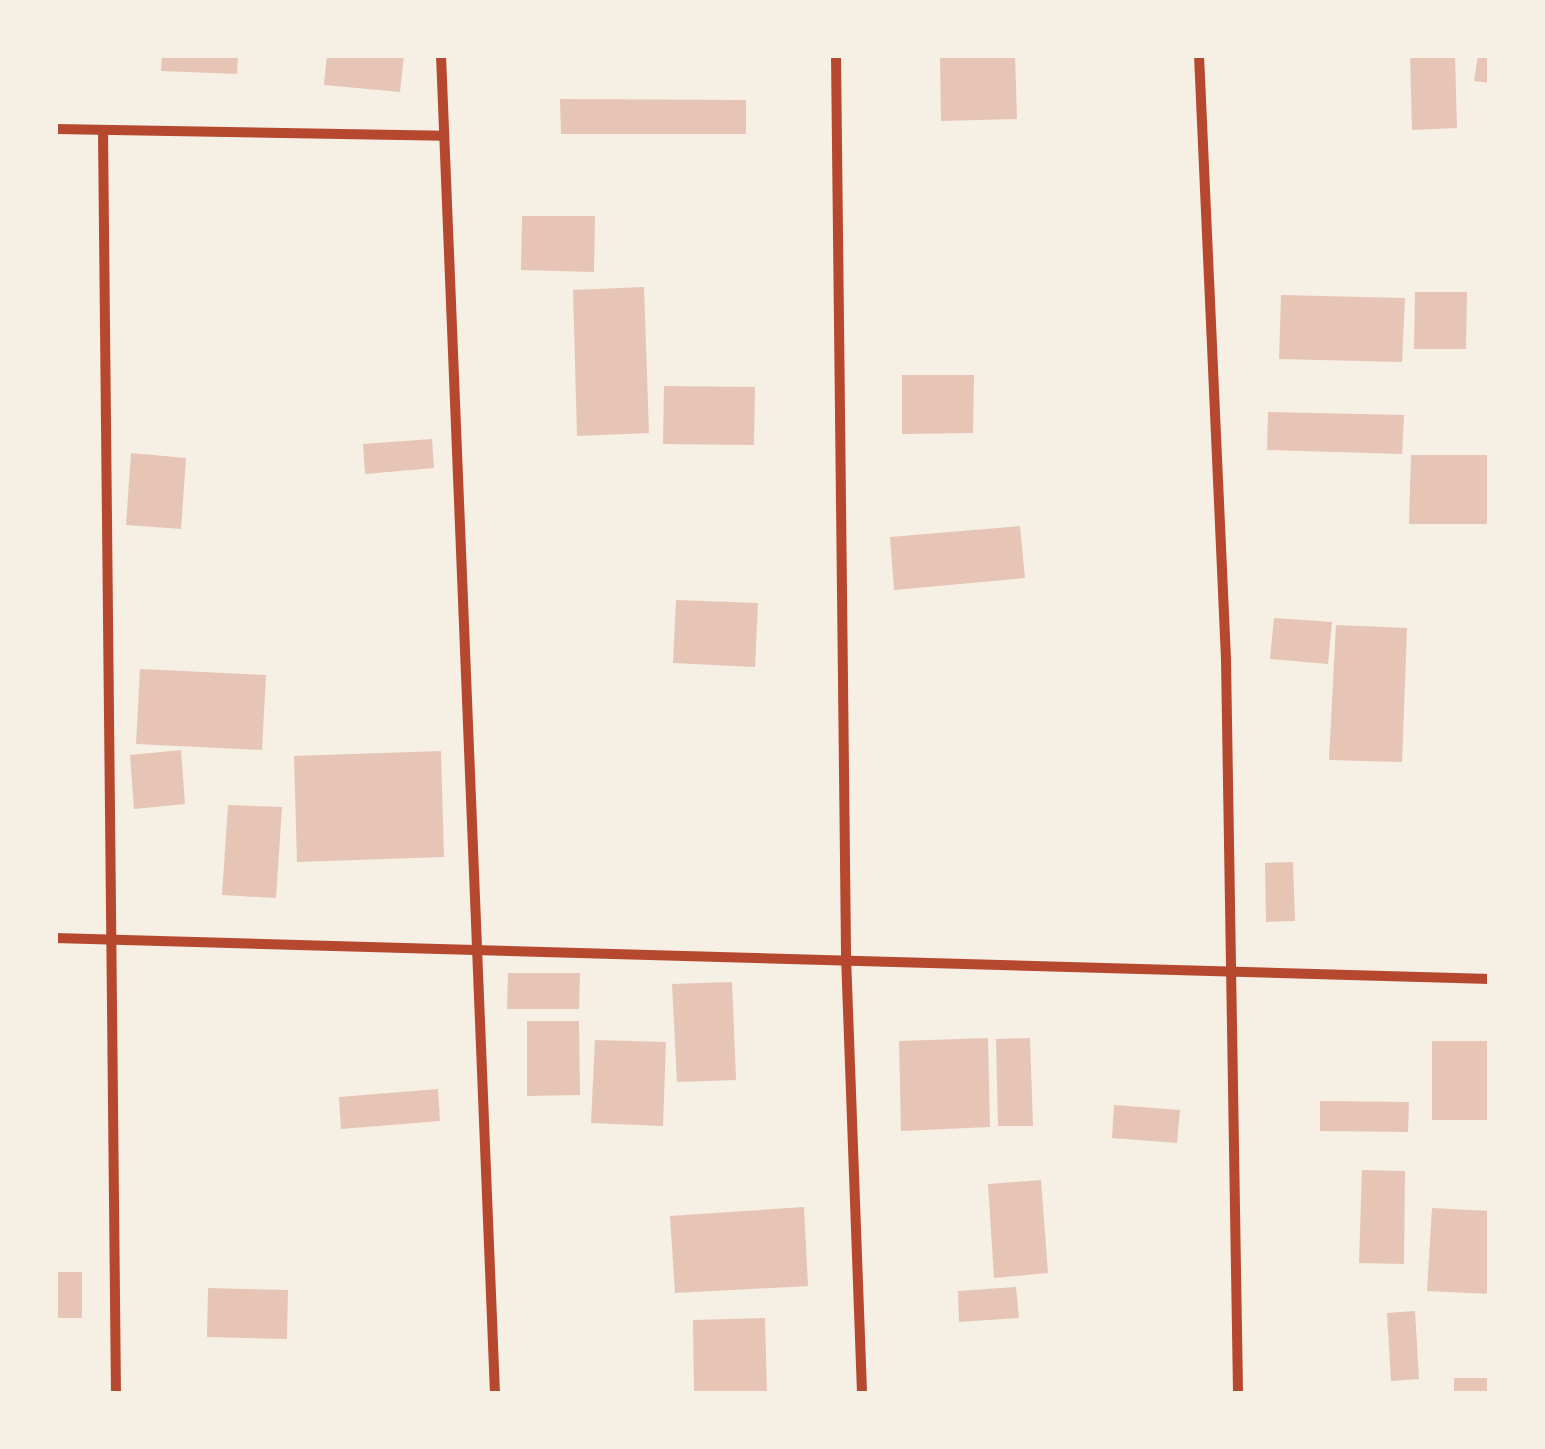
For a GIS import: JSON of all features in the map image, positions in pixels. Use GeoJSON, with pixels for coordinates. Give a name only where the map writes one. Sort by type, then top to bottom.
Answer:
{"type":"FeatureCollection","features":[{"type":"Feature","properties":{"kind":"street"},"geometry":{"type":"LineString","coordinates":[[442,55],[495,1394]]}},
{"type":"Feature","properties":{"kind":"street"},"geometry":{"type":"LineString","coordinates":[[836,55],[846,956],[862,1394]]}},
{"type":"Feature","properties":{"kind":"street"},"geometry":{"type":"LineString","coordinates":[[1200,55],[1216,301],[1226,969],[1238,1394]]}},
{"type":"Feature","properties":{"kind":"street"},"geometry":{"type":"LineString","coordinates":[[55,129],[444,136]]}},
{"type":"Feature","properties":{"kind":"street"},"geometry":{"type":"LineString","coordinates":[[103,132],[106,940],[116,1394]]}},
{"type":"Feature","properties":{"kind":"street"},"geometry":{"type":"LineString","coordinates":[[55,938],[476,945],[1490,978]]}},
{"type":"Feature","properties":{"kind":"building"},"geometry":{"type":"Polygon","coordinates":[[[162,55],[238,55],[237,74],[161,71],[162,55]]]}},
{"type":"Feature","properties":{"kind":"building"},"geometry":{"type":"Polygon","coordinates":[[[327,55],[404,55],[400,92],[324,85],[327,55]]]}},
{"type":"Feature","properties":{"kind":"building"},"geometry":{"type":"Polygon","coordinates":[[[940,55],[1015,55],[1017,119],[941,121],[940,55]]]}},
{"type":"Feature","properties":{"kind":"building"},"geometry":{"type":"Polygon","coordinates":[[[1410,55],[1455,55],[1457,128],[1412,130],[1410,55]]]}},
{"type":"Feature","properties":{"kind":"building"},"geometry":{"type":"Polygon","coordinates":[[[1478,55],[1490,55],[1490,83],[1474,81],[1478,55]]]}},
{"type":"Feature","properties":{"kind":"building"},"geometry":{"type":"Polygon","coordinates":[[[560,99],[746,100],[746,134],[561,134],[560,99]]]}},
{"type":"Feature","properties":{"kind":"building"},"geometry":{"type":"Polygon","coordinates":[[[522,216],[595,216],[594,272],[521,270],[522,216]]]}},
{"type":"Feature","properties":{"kind":"building"},"geometry":{"type":"Polygon","coordinates":[[[644,287],[649,433],[577,436],[573,290],[644,287]]]}},
{"type":"Feature","properties":{"kind":"building"},"geometry":{"type":"Polygon","coordinates":[[[1415,292],[1467,292],[1466,349],[1414,349],[1415,292]]]}},
{"type":"Feature","properties":{"kind":"building"},"geometry":{"type":"Polygon","coordinates":[[[1281,295],[1405,298],[1402,362],[1279,359],[1281,295]]]}},
{"type":"Feature","properties":{"kind":"building"},"geometry":{"type":"Polygon","coordinates":[[[902,375],[974,375],[973,433],[902,434],[902,375]]]}},
{"type":"Feature","properties":{"kind":"building"},"geometry":{"type":"Polygon","coordinates":[[[664,386],[755,387],[754,445],[663,444],[664,386]]]}},
{"type":"Feature","properties":{"kind":"building"},"geometry":{"type":"Polygon","coordinates":[[[1268,412],[1404,415],[1402,454],[1267,450],[1268,412]]]}},
{"type":"Feature","properties":{"kind":"building"},"geometry":{"type":"Polygon","coordinates":[[[432,439],[434,468],[365,474],[363,444],[432,439]]]}},
{"type":"Feature","properties":{"kind":"building"},"geometry":{"type":"Polygon","coordinates":[[[131,453],[186,458],[181,529],[126,525],[131,453]]]}},
{"type":"Feature","properties":{"kind":"building"},"geometry":{"type":"Polygon","coordinates":[[[1411,455],[1490,455],[1490,524],[1409,524],[1411,455]]]}},
{"type":"Feature","properties":{"kind":"building"},"geometry":{"type":"Polygon","coordinates":[[[1020,526],[1025,578],[894,590],[890,537],[1020,526]]]}},
{"type":"Feature","properties":{"kind":"building"},"geometry":{"type":"Polygon","coordinates":[[[676,600],[758,603],[755,667],[673,663],[676,600]]]}},
{"type":"Feature","properties":{"kind":"building"},"geometry":{"type":"Polygon","coordinates":[[[1274,618],[1332,622],[1328,664],[1270,659],[1274,618]]]}},
{"type":"Feature","properties":{"kind":"building"},"geometry":{"type":"Polygon","coordinates":[[[1336,625],[1407,628],[1402,762],[1329,760],[1336,625]]]}},
{"type":"Feature","properties":{"kind":"building"},"geometry":{"type":"Polygon","coordinates":[[[140,669],[266,675],[262,750],[136,744],[140,669]]]}},
{"type":"Feature","properties":{"kind":"building"},"geometry":{"type":"Polygon","coordinates":[[[181,750],[185,804],[134,809],[130,755],[181,750]]]}},
{"type":"Feature","properties":{"kind":"building"},"geometry":{"type":"Polygon","coordinates":[[[441,751],[444,857],[297,862],[294,756],[441,751]]]}},
{"type":"Feature","properties":{"kind":"building"},"geometry":{"type":"Polygon","coordinates":[[[228,805],[282,807],[276,898],[222,895],[228,805]]]}},
{"type":"Feature","properties":{"kind":"building"},"geometry":{"type":"Polygon","coordinates":[[[1293,862],[1295,921],[1266,922],[1265,863],[1293,862]]]}},
{"type":"Feature","properties":{"kind":"building"},"geometry":{"type":"Polygon","coordinates":[[[508,973],[580,973],[579,1009],[507,1009],[508,973]]]}},
{"type":"Feature","properties":{"kind":"building"},"geometry":{"type":"Polygon","coordinates":[[[732,982],[736,1080],[677,1082],[672,984],[732,982]]]}},
{"type":"Feature","properties":{"kind":"building"},"geometry":{"type":"Polygon","coordinates":[[[527,1021],[579,1021],[580,1095],[527,1096],[527,1021]]]}},
{"type":"Feature","properties":{"kind":"building"},"geometry":{"type":"Polygon","coordinates":[[[988,1038],[990,1127],[901,1131],[899,1041],[988,1038]]]}},
{"type":"Feature","properties":{"kind":"building"},"geometry":{"type":"Polygon","coordinates":[[[1030,1038],[1033,1126],[998,1126],[996,1039],[1030,1038]]]}},
{"type":"Feature","properties":{"kind":"building"},"geometry":{"type":"Polygon","coordinates":[[[595,1040],[666,1042],[663,1126],[591,1123],[595,1040]]]}},
{"type":"Feature","properties":{"kind":"building"},"geometry":{"type":"Polygon","coordinates":[[[1432,1041],[1490,1041],[1490,1120],[1432,1120],[1432,1041]]]}},
{"type":"Feature","properties":{"kind":"building"},"geometry":{"type":"Polygon","coordinates":[[[438,1089],[440,1121],[341,1129],[339,1097],[438,1089]]]}},
{"type":"Feature","properties":{"kind":"building"},"geometry":{"type":"Polygon","coordinates":[[[1320,1101],[1409,1102],[1408,1132],[1320,1131],[1320,1101]]]}},
{"type":"Feature","properties":{"kind":"building"},"geometry":{"type":"Polygon","coordinates":[[[1114,1105],[1180,1110],[1177,1143],[1112,1138],[1114,1105]]]}},
{"type":"Feature","properties":{"kind":"building"},"geometry":{"type":"Polygon","coordinates":[[[1362,1170],[1405,1171],[1404,1264],[1359,1263],[1362,1170]]]}},
{"type":"Feature","properties":{"kind":"building"},"geometry":{"type":"Polygon","coordinates":[[[1041,1180],[1048,1273],[994,1278],[988,1184],[1041,1180]]]}},
{"type":"Feature","properties":{"kind":"building"},"geometry":{"type":"Polygon","coordinates":[[[804,1207],[808,1286],[675,1293],[670,1216],[804,1207]]]}},
{"type":"Feature","properties":{"kind":"building"},"geometry":{"type":"Polygon","coordinates":[[[1432,1208],[1490,1211],[1490,1294],[1427,1291],[1432,1208]]]}},
{"type":"Feature","properties":{"kind":"building"},"geometry":{"type":"Polygon","coordinates":[[[55,1272],[82,1272],[82,1318],[55,1318],[55,1272]]]}},
{"type":"Feature","properties":{"kind":"building"},"geometry":{"type":"Polygon","coordinates":[[[1016,1287],[1019,1318],[959,1322],[958,1291],[1016,1287]]]}},
{"type":"Feature","properties":{"kind":"building"},"geometry":{"type":"Polygon","coordinates":[[[208,1288],[288,1290],[287,1339],[207,1337],[208,1288]]]}},
{"type":"Feature","properties":{"kind":"building"},"geometry":{"type":"Polygon","coordinates":[[[1415,1311],[1419,1379],[1391,1381],[1387,1313],[1415,1311]]]}},
{"type":"Feature","properties":{"kind":"building"},"geometry":{"type":"Polygon","coordinates":[[[765,1318],[767,1394],[694,1394],[693,1320],[765,1318]]]}},
{"type":"Feature","properties":{"kind":"building"},"geometry":{"type":"Polygon","coordinates":[[[1454,1378],[1490,1378],[1490,1394],[1454,1394],[1454,1378]]]}}]}
